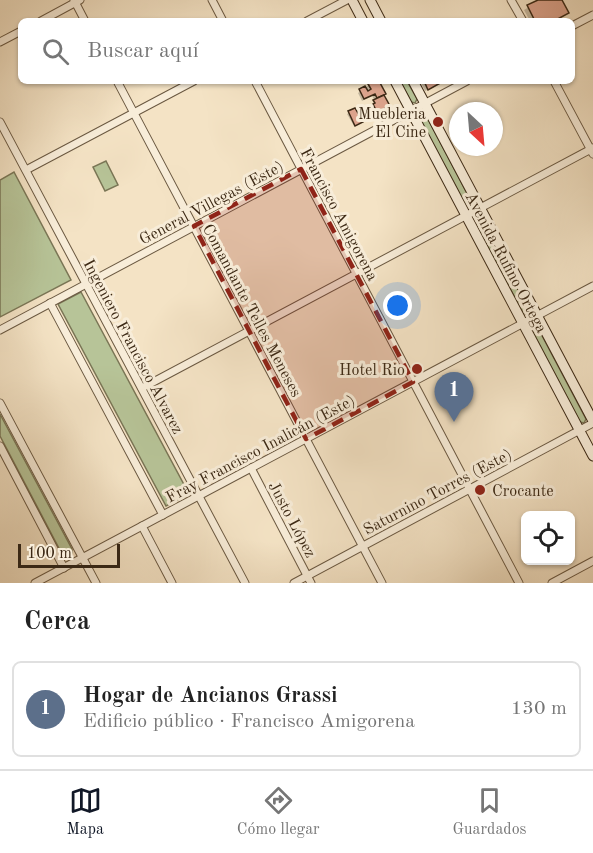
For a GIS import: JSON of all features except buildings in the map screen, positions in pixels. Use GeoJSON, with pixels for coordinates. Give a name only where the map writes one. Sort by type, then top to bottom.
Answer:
{"type":"FeatureCollection","features":[{"type":"Feature","properties":{"kind":"main road"},"geometry":{"type":"LineString","coordinates":[[352,0],[361,18]]}},
{"type":"Feature","properties":{"kind":"main road"},"geometry":{"type":"LineString","coordinates":[[370,0],[379,18]]}},
{"type":"Feature","properties":{"kind":"main road","name":"Avenida Rufino Ortega"},"geometry":{"type":"LineString","coordinates":[[396,84],[593,456]]}},
{"type":"Feature","properties":{"kind":"main road","name":"Avenida Rufino Ortega"},"geometry":{"type":"LineString","coordinates":[[415,84],[593,422]]}},
{"type":"Feature","properties":{"kind":"street"},"geometry":{"type":"LineString","coordinates":[[212,0],[221,18]]}},
{"type":"Feature","properties":{"kind":"street"},"geometry":{"type":"LineString","coordinates":[[314,18],[347,0]]}},
{"type":"Feature","properties":{"kind":"street"},"geometry":{"type":"LineString","coordinates":[[512,0],[521,18]]}},
{"type":"Feature","properties":{"kind":"street"},"geometry":{"type":"LineString","coordinates":[[46,18],[77,1],[84,18]]}},
{"type":"Feature","properties":{"kind":"street"},"geometry":{"type":"LineString","coordinates":[[575,24],[593,15]]}},
{"type":"Feature","properties":{"kind":"street"},"geometry":{"type":"LineString","coordinates":[[0,42],[18,33]]}},
{"type":"Feature","properties":{"kind":"street","name":"Comandante Telles Meneses"},"geometry":{"type":"LineString","coordinates":[[119,84],[382,583]]}},
{"type":"Feature","properties":{"kind":"street"},"geometry":{"type":"LineString","coordinates":[[26,170],[188,84]]}},
{"type":"Feature","properties":{"kind":"street","name":"Francisco Amigorena"},"geometry":{"type":"LineString","coordinates":[[257,84],[519,583]]}},
{"type":"Feature","properties":{"kind":"street","name":"General Villegas (Este)"},"geometry":{"type":"LineString","coordinates":[[0,330],[461,84]]}},
{"type":"Feature","properties":{"kind":"street"},"geometry":{"type":"LineString","coordinates":[[142,388],[592,150],[556,84]]}},
{"type":"Feature","properties":{"kind":"street","name":"Ingeniero Francisco Alvarez"},"geometry":{"type":"LineString","coordinates":[[0,122],[245,583]]}},
{"type":"Feature","properties":{"kind":"street","name":"Fray Francisco Inalicán (Este)"},"geometry":{"type":"LineString","coordinates":[[35,583],[593,286]]}},
{"type":"Feature","properties":{"kind":"street"},"geometry":{"type":"LineString","coordinates":[[50,303],[163,515]]}},
{"type":"Feature","properties":{"kind":"street"},"geometry":{"type":"LineString","coordinates":[[0,403],[96,583]]}},
{"type":"Feature","properties":{"kind":"street","name":"Saturnino Torres (Este)"},"geometry":{"type":"LineString","coordinates":[[294,583],[309,579],[362,546],[593,422]]}},
{"type":"Feature","properties":{"kind":"street"},"geometry":{"type":"LineString","coordinates":[[0,446],[64,567]]}},
{"type":"Feature","properties":{"kind":"street","name":"Justo López"},"geometry":{"type":"LineString","coordinates":[[251,468],[309,579]]}},
{"type":"Feature","properties":{"kind":"street"},"geometry":{"type":"LineString","coordinates":[[142,526],[172,583]]}},
{"type":"Feature","properties":{"kind":"street"},"geometry":{"type":"LineString","coordinates":[[552,583],[593,561]]}},
{"type":"Feature","properties":{"kind":"highlighted area"},"geometry":{"type":"Polygon","coordinates":[[[301,169],[413,382],[306,439],[194,226],[301,169]]]}},
{"type":"Feature","properties":{"kind":"green space"},"geometry":{"type":"Polygon","coordinates":[[[402,84],[409,84],[417,99],[415,103],[411,102],[402,84]]]}},
{"type":"Feature","properties":{"kind":"green space"},"geometry":{"type":"Polygon","coordinates":[[[421,113],[426,115],[472,203],[471,208],[466,206],[419,118],[421,113]]]}},
{"type":"Feature","properties":{"kind":"green space"},"geometry":{"type":"Polygon","coordinates":[[[106,161],[118,185],[105,191],[93,167],[106,161]]]}},
{"type":"Feature","properties":{"kind":"green space"},"geometry":{"type":"Polygon","coordinates":[[[14,172],[71,280],[0,317],[0,180],[14,172]]]}},
{"type":"Feature","properties":{"kind":"green space"},"geometry":{"type":"Polygon","coordinates":[[[477,220],[482,222],[529,310],[527,315],[523,313],[476,225],[477,220]]]}},
{"type":"Feature","properties":{"kind":"green space"},"geometry":{"type":"Polygon","coordinates":[[[81,292],[189,494],[166,506],[58,304],[81,292]]]}},
{"type":"Feature","properties":{"kind":"green space"},"geometry":{"type":"Polygon","coordinates":[[[535,329],[539,330],[586,419],[584,423],[580,422],[533,333],[535,329]]]}},
{"type":"Feature","properties":{"kind":"green space"},"geometry":{"type":"Polygon","coordinates":[[[0,414],[72,549],[69,556],[62,554],[0,436],[0,414]]]}},
{"type":"Feature","properties":{"kind":"place","name":"Muebleria El Cine"},"geometry":{"type":"Point","coordinates":[438,122]}},
{"type":"Feature","properties":{"kind":"place","name":"Hotel Rio"},"geometry":{"type":"Point","coordinates":[417,369]}},
{"type":"Feature","properties":{"kind":"place","name":"Hogar de Ancianos Grassi"},"geometry":{"type":"Point","coordinates":[454,422]}},
{"type":"Feature","properties":{"kind":"place","name":"Crocante"},"geometry":{"type":"Point","coordinates":[480,490]}}]}
